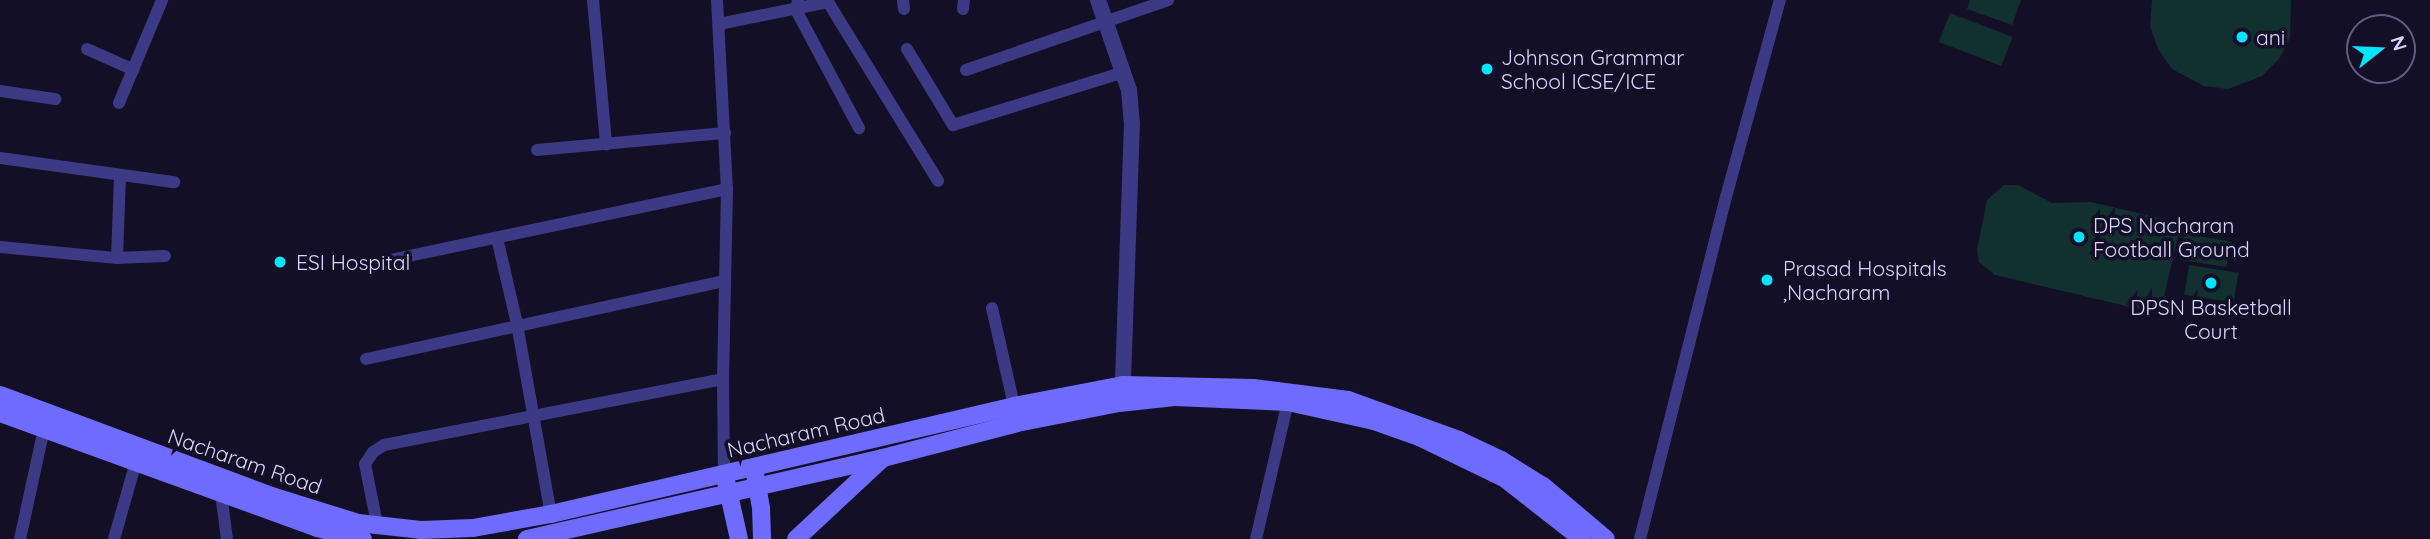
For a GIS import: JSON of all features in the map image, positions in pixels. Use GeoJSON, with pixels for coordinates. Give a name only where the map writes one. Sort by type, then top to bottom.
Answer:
{"type":"FeatureCollection","features":[{"type":"Feature","properties":{"kind":"main road","name":"Nacharam Road"},"geometry":{"type":"LineString","coordinates":[[0,413],[44,429],[358,523],[421,530],[473,528],[551,514],[1014,406],[1123,385],[1253,388],[1324,395],[1379,410],[1501,460],[1544,486],[1605,539]]}},
{"type":"Feature","properties":{"kind":"main road","name":"Nacharam Road"},"geometry":{"type":"LineString","coordinates":[[0,395],[221,494],[317,528],[363,539]]}},
{"type":"Feature","properties":{"kind":"main road","name":"Nacharam Road"},"geometry":{"type":"LineString","coordinates":[[527,539],[883,458],[1017,423],[1119,403],[1175,397],[1288,402],[1374,421],[1471,460],[1504,478],[1581,539]]}},
{"type":"Feature","properties":{"kind":"main road"},"geometry":{"type":"LineString","coordinates":[[796,539],[883,458]]}},
{"type":"Feature","properties":{"kind":"main road"},"geometry":{"type":"LineString","coordinates":[[753,467],[762,539]]}},
{"type":"Feature","properties":{"kind":"main road"},"geometry":{"type":"LineString","coordinates":[[724,474],[739,539]]}},
{"type":"Feature","properties":{"kind":"street"},"geometry":{"type":"LineString","coordinates":[[119,103],[162,0]]}},
{"type":"Feature","properties":{"kind":"street"},"geometry":{"type":"LineString","coordinates":[[593,0],[606,144]]}},
{"type":"Feature","properties":{"kind":"street"},"geometry":{"type":"LineString","coordinates":[[717,0],[727,189],[724,474]]}},
{"type":"Feature","properties":{"kind":"street"},"geometry":{"type":"LineString","coordinates":[[1098,0],[1129,90],[1132,123],[1123,385]]}},
{"type":"Feature","properties":{"kind":"street"},"geometry":{"type":"LineString","coordinates":[[965,70],[1168,0]]}},
{"type":"Feature","properties":{"kind":"street"},"geometry":{"type":"LineString","coordinates":[[1640,539],[1726,197],[1780,0]]}},
{"type":"Feature","properties":{"kind":"street"},"geometry":{"type":"LineString","coordinates":[[719,24],[797,5],[828,2],[938,181]]}},
{"type":"Feature","properties":{"kind":"street"},"geometry":{"type":"LineString","coordinates":[[797,5],[859,128]]}},
{"type":"Feature","properties":{"kind":"street"},"geometry":{"type":"LineString","coordinates":[[87,49],[134,70]]}},
{"type":"Feature","properties":{"kind":"street"},"geometry":{"type":"LineString","coordinates":[[907,49],[953,125],[1121,73]]}},
{"type":"Feature","properties":{"kind":"street"},"geometry":{"type":"LineString","coordinates":[[0,92],[55,99]]}},
{"type":"Feature","properties":{"kind":"street"},"geometry":{"type":"LineString","coordinates":[[537,150],[725,133]]}},
{"type":"Feature","properties":{"kind":"street"},"geometry":{"type":"LineString","coordinates":[[0,158],[120,177],[174,182]]}},
{"type":"Feature","properties":{"kind":"street"},"geometry":{"type":"LineString","coordinates":[[117,258],[120,177]]}},
{"type":"Feature","properties":{"kind":"street"},"geometry":{"type":"LineString","coordinates":[[390,260],[727,189]]}},
{"type":"Feature","properties":{"kind":"street"},"geometry":{"type":"LineString","coordinates":[[497,238],[517,324],[551,514]]}},
{"type":"Feature","properties":{"kind":"street"},"geometry":{"type":"LineString","coordinates":[[0,247],[117,258],[165,256]]}},
{"type":"Feature","properties":{"kind":"street"},"geometry":{"type":"LineString","coordinates":[[366,359],[724,281]]}},
{"type":"Feature","properties":{"kind":"street"},"geometry":{"type":"LineString","coordinates":[[992,308],[1014,406]]}},
{"type":"Feature","properties":{"kind":"street"},"geometry":{"type":"LineString","coordinates":[[377,524],[365,464],[373,452],[384,444],[723,379]]}},
{"type":"Feature","properties":{"kind":"street"},"geometry":{"type":"LineString","coordinates":[[1256,539],[1288,402]]}},
{"type":"Feature","properties":{"kind":"street"},"geometry":{"type":"LineString","coordinates":[[20,539],[44,429]]}},
{"type":"Feature","properties":{"kind":"street"},"geometry":{"type":"LineString","coordinates":[[114,539],[138,456]]}},
{"type":"Feature","properties":{"kind":"street"},"geometry":{"type":"LineString","coordinates":[[221,494],[227,539]]}},
{"type":"Feature","properties":{"kind":"green space"},"geometry":{"type":"Polygon","coordinates":[[[1970,0],[2021,0],[2012,25],[1967,9],[1970,0]]]}},
{"type":"Feature","properties":{"kind":"green space"},"geometry":{"type":"Polygon","coordinates":[[[2152,0],[2291,0],[2290,38],[2279,59],[2262,76],[2228,89],[2204,86],[2172,69],[2158,49],[2150,26],[2152,0]]]}},
{"type":"Feature","properties":{"kind":"green space"},"geometry":{"type":"Polygon","coordinates":[[[1950,13],[2013,37],[2001,66],[1939,42],[1950,13]]]}},
{"type":"Feature","properties":{"kind":"green space","name":"DPS Nacharan Football Ground"},"geometry":{"type":"Polygon","coordinates":[[[2004,185],[2018,185],[2052,203],[2091,202],[2181,223],[2160,314],[1995,275],[1979,262],[1977,250],[1987,200],[2004,185]]]}},
{"type":"Feature","properties":{"kind":"green space"},"geometry":{"type":"Polygon","coordinates":[[[2184,234],[2230,241],[2226,267],[2180,260],[2184,234]]]}},
{"type":"Feature","properties":{"kind":"green space","name":"DPSN Basketball Court"},"geometry":{"type":"Polygon","coordinates":[[[2189,265],[2238,273],[2234,302],[2184,295],[2189,265]]]}},
{"type":"Feature","properties":{"kind":"place","name":"ani"},"geometry":{"type":"Point","coordinates":[2242,37]}},
{"type":"Feature","properties":{"kind":"place","name":"Johnson Grammar School ICSE/ICE"},"geometry":{"type":"Point","coordinates":[1487,69]}},
{"type":"Feature","properties":{"kind":"place","name":"DPS Nacharan Football Ground"},"geometry":{"type":"Point","coordinates":[2079,237]}},
{"type":"Feature","properties":{"kind":"place","name":"ESI Hospital"},"geometry":{"type":"Point","coordinates":[280,262]}},
{"type":"Feature","properties":{"kind":"place","name":"Prasad Hospitals ,Nacharam"},"geometry":{"type":"Point","coordinates":[1767,280]}},
{"type":"Feature","properties":{"kind":"place","name":"DPSN Basketball Court"},"geometry":{"type":"Point","coordinates":[2211,283]}}]}
